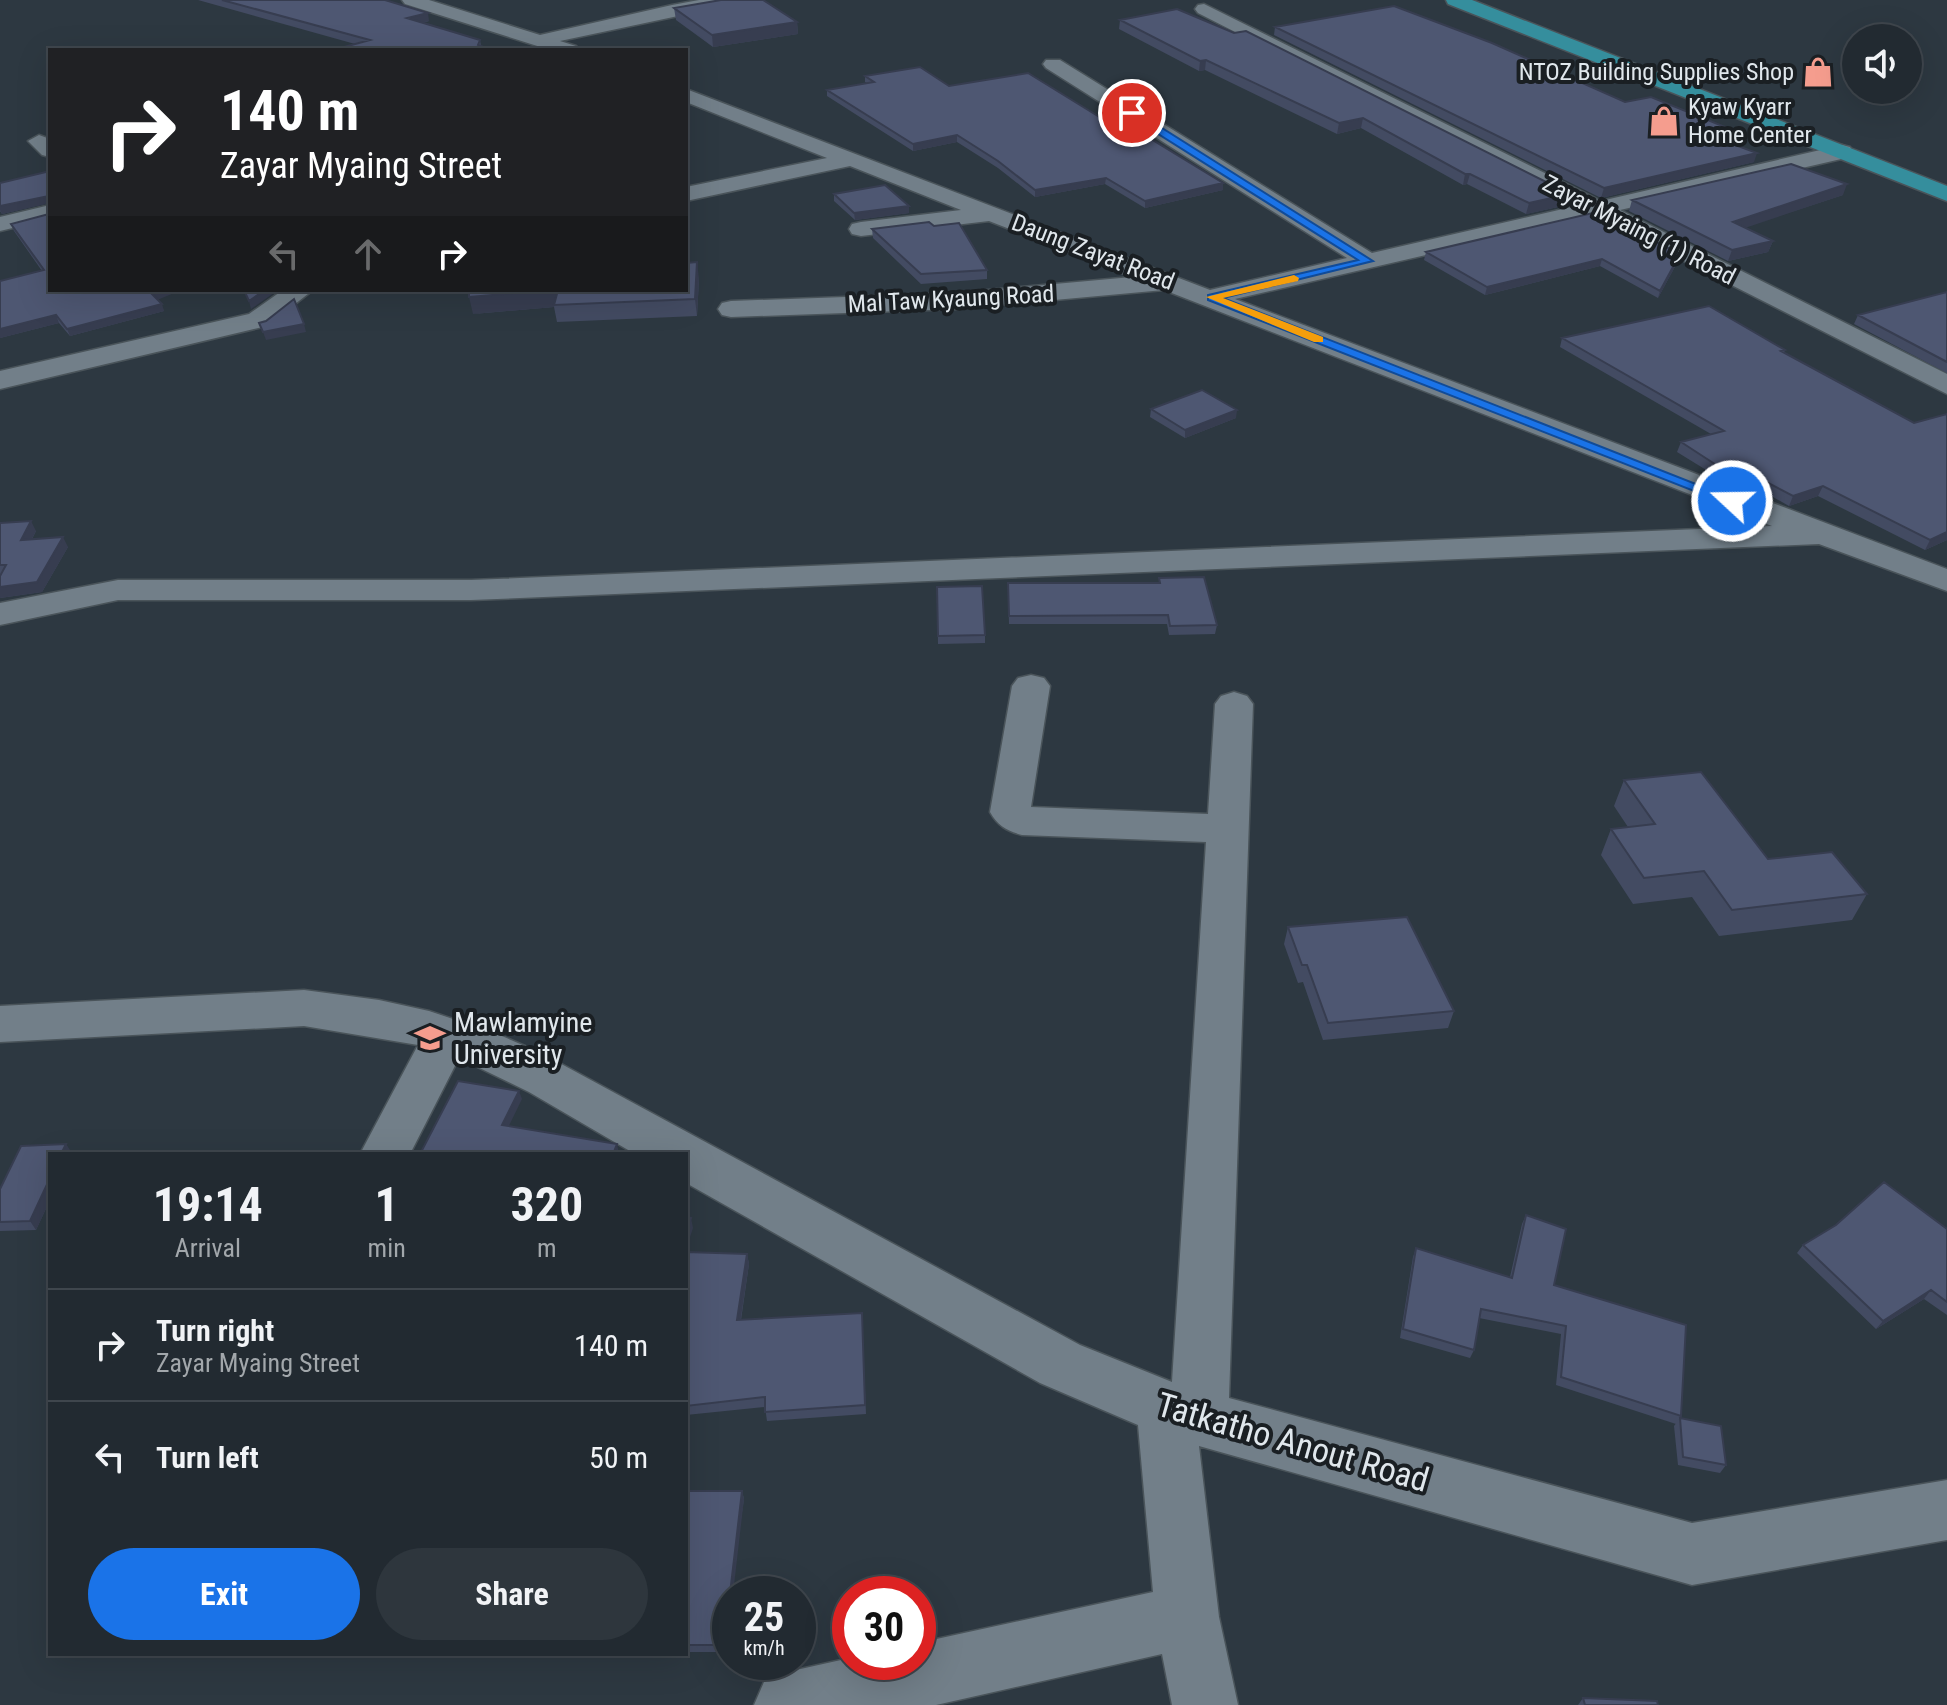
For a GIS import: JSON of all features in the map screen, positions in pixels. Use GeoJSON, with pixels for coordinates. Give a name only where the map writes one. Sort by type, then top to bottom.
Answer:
{"type":"FeatureCollection","features":[{"type":"Feature","properties":{"kind":"highway"},"geometry":{"type":"LineString","coordinates":[[1455,0],[1947,194]]}},
{"type":"Feature","properties":{"kind":"street"},"geometry":{"type":"LineString","coordinates":[[411,0],[564,48]]}},
{"type":"Feature","properties":{"kind":"street"},"geometry":{"type":"LineString","coordinates":[[541,40],[730,0]]}},
{"type":"Feature","properties":{"kind":"street","name":"Zayar Myaing (1) Road"},"geometry":{"type":"LineString","coordinates":[[1204,9],[1947,385]]}},
{"type":"Feature","properties":{"kind":"street"},"geometry":{"type":"LineString","coordinates":[[1053,64],[1368,261]]}},
{"type":"Feature","properties":{"kind":"street","name":"Daung Zayat Road"},"geometry":{"type":"LineString","coordinates":[[688,96],[1947,581]]}},
{"type":"Feature","properties":{"kind":"street"},"geometry":{"type":"LineString","coordinates":[[1212,297],[1842,152]]}},
{"type":"Feature","properties":{"kind":"street"},"geometry":{"type":"LineString","coordinates":[[688,194],[853,159]]}},
{"type":"Feature","properties":{"kind":"street"},"geometry":{"type":"LineString","coordinates":[[0,224],[48,212]]}},
{"type":"Feature","properties":{"kind":"street"},"geometry":{"type":"LineString","coordinates":[[861,229],[995,214]]}},
{"type":"Feature","properties":{"kind":"street","name":"Mal Taw Kyaung Road"},"geometry":{"type":"LineString","coordinates":[[731,309],[956,301],[1171,282]]}},
{"type":"Feature","properties":{"kind":"street"},"geometry":{"type":"LineString","coordinates":[[0,380],[258,320],[297,292]]}},
{"type":"Feature","properties":{"kind":"street"},"geometry":{"type":"LineString","coordinates":[[0,614],[118,590],[471,590],[1819,534]]}},
{"type":"Feature","properties":{"kind":"street"},"geometry":{"type":"LineString","coordinates":[[1031,686],[1010,812],[1022,821],[1228,829]]}},
{"type":"Feature","properties":{"kind":"street"},"geometry":{"type":"LineString","coordinates":[[1205,1705],[1187,1617],[1183,1413],[1228,829],[1234,704]]}},
{"type":"Feature","properties":{"kind":"street"},"geometry":{"type":"LineString","coordinates":[[3,1030],[304,1008],[351,1012],[447,1035],[500,1055],[675,1152]]}},
{"type":"Feature","properties":{"kind":"street"},"geometry":{"type":"LineString","coordinates":[[386,1152],[447,1035]]}},
{"type":"Feature","properties":{"kind":"street","name":"Tatkatho Anout Road"},"geometry":{"type":"LineString","coordinates":[[688,1159],[1060,1364],[1183,1413],[1692,1554],[1947,1510]]}},
{"type":"Feature","properties":{"kind":"street"},"geometry":{"type":"LineString","coordinates":[[787,1705],[1187,1617]]}},
{"type":"Feature","properties":{"kind":"building"},"geometry":{"type":"Polygon","coordinates":[[[222,0],[385,0],[428,13],[407,18],[480,40],[478,45],[486,48],[340,48],[370,40],[222,0]]]}},
{"type":"Feature","properties":{"kind":"building"},"geometry":{"type":"Polygon","coordinates":[[[721,0],[763,0],[797,22],[712,35],[674,8],[721,0]]]}},
{"type":"Feature","properties":{"kind":"building"},"geometry":{"type":"Polygon","coordinates":[[[1394,6],[1492,43],[1625,102],[1651,97],[1735,131],[1713,137],[1757,153],[1604,188],[1275,27],[1394,6]]]}},
{"type":"Feature","properties":{"kind":"building"},"geometry":{"type":"Polygon","coordinates":[[[1177,9],[1234,33],[1246,31],[1570,194],[1529,203],[1465,174],[1363,118],[1339,123],[1206,60],[1200,61],[1120,20],[1177,9]]]}},
{"type":"Feature","properties":{"kind":"building"},"geometry":{"type":"Polygon","coordinates":[[[920,67],[949,86],[1028,73],[1106,121],[1118,119],[1223,183],[1145,201],[1106,178],[1035,190],[957,135],[913,144],[827,90],[874,82],[865,76],[920,67]]]}},
{"type":"Feature","properties":{"kind":"building"},"geometry":{"type":"Polygon","coordinates":[[[1791,164],[1847,184],[1733,222],[1773,241],[1732,250],[1632,200],[1791,164]]]}},
{"type":"Feature","properties":{"kind":"building"},"geometry":{"type":"Polygon","coordinates":[[[48,171],[48,196],[0,206],[0,183],[48,171]]]}},
{"type":"Feature","properties":{"kind":"building"},"geometry":{"type":"Polygon","coordinates":[[[885,185],[909,206],[854,213],[834,194],[885,185]]]}},
{"type":"Feature","properties":{"kind":"building"},"geometry":{"type":"Polygon","coordinates":[[[1597,212],[1680,254],[1660,291],[1602,259],[1487,287],[1426,252],[1597,212]]]}},
{"type":"Feature","properties":{"kind":"building"},"geometry":{"type":"Polygon","coordinates":[[[48,214],[48,292],[156,292],[152,294],[162,304],[67,329],[56,315],[0,329],[0,281],[44,270],[11,224],[48,214]]]}},
{"type":"Feature","properties":{"kind":"building"},"geometry":{"type":"Polygon","coordinates":[[[929,222],[934,226],[959,223],[987,270],[921,274],[872,229],[929,222]]]}},
{"type":"Feature","properties":{"kind":"building"},"geometry":{"type":"Polygon","coordinates":[[[697,262],[695,299],[554,305],[557,292],[688,292],[688,263],[697,262]]]}},
{"type":"Feature","properties":{"kind":"building"},"geometry":{"type":"Polygon","coordinates":[[[245,292],[262,292],[249,301],[245,292]]]}},
{"type":"Feature","properties":{"kind":"building"},"geometry":{"type":"Polygon","coordinates":[[[469,292],[526,292],[469,297],[469,292]]]}},
{"type":"Feature","properties":{"kind":"building"},"geometry":{"type":"Polygon","coordinates":[[[1947,292],[1947,362],[1858,315],[1947,292]]]}},
{"type":"Feature","properties":{"kind":"building"},"geometry":{"type":"Polygon","coordinates":[[[294,299],[304,324],[263,332],[259,323],[294,299]]]}},
{"type":"Feature","properties":{"kind":"building"},"geometry":{"type":"Polygon","coordinates":[[[1709,306],[1785,350],[1781,351],[1914,423],[1947,414],[1947,532],[1930,540],[1823,486],[1793,496],[1742,469],[1727,472],[1681,442],[1724,431],[1562,338],[1709,306]]]}},
{"type":"Feature","properties":{"kind":"building"},"geometry":{"type":"Polygon","coordinates":[[[1202,390],[1237,410],[1185,430],[1151,409],[1202,390]]]}},
{"type":"Feature","properties":{"kind":"building"},"geometry":{"type":"Polygon","coordinates":[[[31,521],[21,540],[63,537],[37,582],[0,587],[0,576],[6,565],[0,565],[0,523],[31,521]]]}},
{"type":"Feature","properties":{"kind":"building"},"geometry":{"type":"Polygon","coordinates":[[[1204,577],[1217,625],[1170,626],[1168,615],[1009,616],[1008,583],[1160,583],[1159,578],[1204,577]]]}},
{"type":"Feature","properties":{"kind":"building"},"geometry":{"type":"Polygon","coordinates":[[[982,586],[985,635],[938,636],[937,587],[982,586]]]}},
{"type":"Feature","properties":{"kind":"building"},"geometry":{"type":"Polygon","coordinates":[[[1701,772],[1768,859],[1832,852],[1867,894],[1732,910],[1704,871],[1644,878],[1611,829],[1655,824],[1624,780],[1701,772]]]}},
{"type":"Feature","properties":{"kind":"building"},"geometry":{"type":"Polygon","coordinates":[[[1407,917],[1454,1011],[1328,1023],[1307,965],[1302,965],[1288,927],[1407,917]]]}},
{"type":"Feature","properties":{"kind":"building"},"geometry":{"type":"Polygon","coordinates":[[[458,1081],[519,1091],[502,1125],[617,1144],[614,1152],[421,1152],[458,1081]]]}},
{"type":"Feature","properties":{"kind":"building"},"geometry":{"type":"Polygon","coordinates":[[[66,1144],[62,1152],[48,1152],[48,1182],[30,1221],[0,1222],[0,1189],[21,1146],[66,1144]]]}},
{"type":"Feature","properties":{"kind":"building"},"geometry":{"type":"Polygon","coordinates":[[[1884,1182],[1947,1229],[1947,1302],[1931,1290],[1883,1321],[1803,1245],[1836,1225],[1884,1182]]]}},
{"type":"Feature","properties":{"kind":"building"},"geometry":{"type":"Polygon","coordinates":[[[1526,1215],[1566,1229],[1554,1285],[1686,1325],[1681,1416],[1561,1377],[1566,1326],[1481,1309],[1474,1350],[1403,1329],[1416,1248],[1512,1278],[1526,1215]]]}},
{"type":"Feature","properties":{"kind":"building"},"geometry":{"type":"Polygon","coordinates":[[[688,1252],[747,1254],[737,1320],[862,1313],[865,1405],[765,1412],[765,1397],[688,1406],[688,1252]]]}},
{"type":"Feature","properties":{"kind":"building"},"geometry":{"type":"Polygon","coordinates":[[[1680,1418],[1721,1426],[1726,1465],[1683,1457],[1680,1418]]]}},
{"type":"Feature","properties":{"kind":"building"},"geometry":{"type":"Polygon","coordinates":[[[688,1491],[742,1491],[732,1576],[712,1576],[712,1645],[688,1645],[688,1491]]]}},
{"type":"Feature","properties":{"kind":"building"},"geometry":{"type":"Polygon","coordinates":[[[1583,1698],[1657,1701],[1658,1705],[1585,1705],[1583,1698]]]}},
{"type":"Feature","properties":{"kind":"slow traffic"},"geometry":{"type":"LineString","coordinates":[[1294,278],[1212,297],[1319,340]]}},
{"type":"Feature","properties":{"kind":"place","name":"NTOZ Building Supplies Shop"},"geometry":{"type":"Point","coordinates":[1818,72]}},
{"type":"Feature","properties":{"kind":"place","name":"Kyaw Kyarr Home Center"},"geometry":{"type":"Point","coordinates":[1664,121]}},
{"type":"Feature","properties":{"kind":"place","name":"Mawlamyine University"},"geometry":{"type":"Point","coordinates":[430,1038]}},
{"type":"Feature","properties":{"kind":"route"},"geometry":{"type":"LineString","coordinates":[[1132,113],[1368,261],[1212,297],[1732,501]]}}]}
